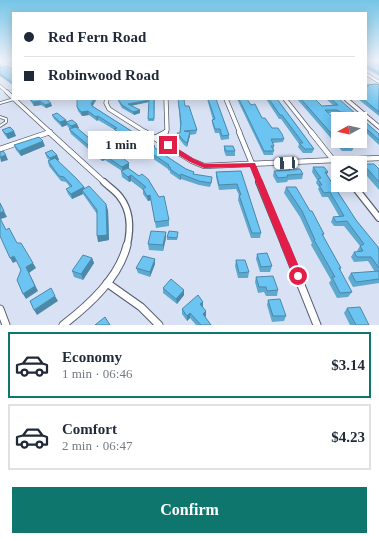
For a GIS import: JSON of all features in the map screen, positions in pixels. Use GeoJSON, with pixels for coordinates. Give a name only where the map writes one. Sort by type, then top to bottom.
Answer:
{"type":"FeatureCollection","features":[{"type":"Feature","properties":{"kind":"street"},"geometry":{"type":"LineString","coordinates":[[369,76],[379,83]]}},
{"type":"Feature","properties":{"kind":"street"},"geometry":{"type":"LineString","coordinates":[[372,84],[379,83]]}},
{"type":"Feature","properties":{"kind":"street"},"geometry":{"type":"LineString","coordinates":[[0,86],[12,97]]}},
{"type":"Feature","properties":{"kind":"street"},"geometry":{"type":"LineString","coordinates":[[15,100],[112,189],[120,197],[126,207],[130,226],[128,245],[116,272],[94,298],[63,325]]}},
{"type":"Feature","properties":{"kind":"street"},"geometry":{"type":"LineString","coordinates":[[108,100],[108,107],[192,161],[204,166],[331,161]]}},
{"type":"Feature","properties":{"kind":"street"},"geometry":{"type":"LineString","coordinates":[[155,138],[164,134],[167,130],[166,100]]}},
{"type":"Feature","properties":{"kind":"street"},"geometry":{"type":"LineString","coordinates":[[226,100],[318,325]]}},
{"type":"Feature","properties":{"kind":"street"},"geometry":{"type":"LineString","coordinates":[[286,100],[331,157]]}},
{"type":"Feature","properties":{"kind":"street"},"geometry":{"type":"LineString","coordinates":[[347,100],[379,127]]}},
{"type":"Feature","properties":{"kind":"street"},"geometry":{"type":"LineString","coordinates":[[0,149],[50,132]]}},
{"type":"Feature","properties":{"kind":"street"},"geometry":{"type":"LineString","coordinates":[[367,159],[379,158]]}},
{"type":"Feature","properties":{"kind":"street"},"geometry":{"type":"LineString","coordinates":[[359,192],[379,218]]}},
{"type":"Feature","properties":{"kind":"street"},"geometry":{"type":"LineString","coordinates":[[107,283],[141,307],[159,325]]}},
{"type":"Feature","properties":{"kind":"street"},"geometry":{"type":"LineString","coordinates":[[0,309],[6,325]]}},
{"type":"Feature","properties":{"kind":"lane"},"geometry":{"type":"LineString","coordinates":[[0,103],[12,100]]}},
{"type":"Feature","properties":{"kind":"lane"},"geometry":{"type":"LineString","coordinates":[[0,117],[6,119],[6,122],[0,126]]}},
{"type":"Feature","properties":{"kind":"building"},"geometry":{"type":"Polygon","coordinates":[[[3,76],[12,76],[12,82],[3,76]]]}},
{"type":"Feature","properties":{"kind":"building"},"geometry":{"type":"Polygon","coordinates":[[[367,85],[379,85],[379,112],[364,100],[367,100],[367,86],[369,86],[367,85]]]}},
{"type":"Feature","properties":{"kind":"building"},"geometry":{"type":"Polygon","coordinates":[[[31,100],[47,100],[51,103],[45,105],[40,101],[33,102],[31,100]]]}},
{"type":"Feature","properties":{"kind":"building"},"geometry":{"type":"Polygon","coordinates":[[[77,100],[93,100],[91,103],[92,106],[155,146],[154,147],[163,154],[186,169],[194,172],[193,174],[212,177],[211,183],[199,181],[181,174],[180,176],[170,169],[171,168],[168,166],[169,165],[148,151],[142,155],[129,146],[137,143],[114,129],[117,128],[88,111],[81,112],[77,107],[77,100]]]}},
{"type":"Feature","properties":{"kind":"building"},"geometry":{"type":"Polygon","coordinates":[[[119,100],[149,100],[128,104],[140,110],[133,112],[122,105],[119,100]]]}},
{"type":"Feature","properties":{"kind":"building"},"geometry":{"type":"Polygon","coordinates":[[[149,100],[154,100],[154,119],[148,119],[149,100]]]}},
{"type":"Feature","properties":{"kind":"building"},"geometry":{"type":"Polygon","coordinates":[[[178,100],[184,100],[185,106],[189,106],[197,130],[184,131],[190,132],[187,143],[177,133],[180,133],[181,122],[178,100]]]}},
{"type":"Feature","properties":{"kind":"building"},"geometry":{"type":"Polygon","coordinates":[[[208,100],[216,100],[229,135],[222,136],[220,129],[215,129],[212,120],[215,119],[208,100]]]}},
{"type":"Feature","properties":{"kind":"building"},"geometry":{"type":"Polygon","coordinates":[[[239,100],[248,100],[251,105],[255,104],[262,118],[265,118],[272,128],[278,128],[282,134],[284,139],[271,139],[274,146],[271,146],[274,151],[264,151],[239,100]]]}},
{"type":"Feature","properties":{"kind":"building"},"geometry":{"type":"Polygon","coordinates":[[[270,100],[278,100],[314,149],[305,149],[299,143],[303,143],[282,115],[280,115],[270,100]]]}},
{"type":"Feature","properties":{"kind":"building"},"geometry":{"type":"Polygon","coordinates":[[[302,100],[316,100],[322,106],[338,105],[332,100],[340,100],[354,112],[340,112],[337,110],[325,110],[331,116],[331,133],[302,100]]]}},
{"type":"Feature","properties":{"kind":"building"},"geometry":{"type":"Polygon","coordinates":[[[57,113],[66,120],[60,122],[52,115],[57,113]]]}},
{"type":"Feature","properties":{"kind":"building"},"geometry":{"type":"Polygon","coordinates":[[[72,120],[77,124],[71,126],[66,122],[72,120]]]}},
{"type":"Feature","properties":{"kind":"building"},"geometry":{"type":"Polygon","coordinates":[[[367,124],[379,134],[379,140],[367,129],[367,124]]]}},
{"type":"Feature","properties":{"kind":"building"},"geometry":{"type":"Polygon","coordinates":[[[10,127],[14,131],[6,134],[2,130],[10,127]]]}},
{"type":"Feature","properties":{"kind":"building"},"geometry":{"type":"Polygon","coordinates":[[[76,127],[95,143],[97,142],[107,150],[111,148],[129,163],[122,167],[104,155],[101,156],[69,129],[76,127]]]}},
{"type":"Feature","properties":{"kind":"building"},"geometry":{"type":"Polygon","coordinates":[[[39,137],[43,141],[19,151],[14,145],[39,137]]]}},
{"type":"Feature","properties":{"kind":"building"},"geometry":{"type":"Polygon","coordinates":[[[224,146],[233,146],[235,151],[226,151],[224,146]]]}},
{"type":"Feature","properties":{"kind":"building"},"geometry":{"type":"Polygon","coordinates":[[[52,150],[57,155],[50,158],[45,153],[52,150]]]}},
{"type":"Feature","properties":{"kind":"building"},"geometry":{"type":"Polygon","coordinates":[[[3,151],[6,155],[0,157],[0,152],[3,151]]]}},
{"type":"Feature","properties":{"kind":"building"},"geometry":{"type":"Polygon","coordinates":[[[55,158],[84,187],[71,194],[66,189],[72,186],[64,177],[59,176],[48,161],[55,158]]]}},
{"type":"Feature","properties":{"kind":"building"},"geometry":{"type":"Polygon","coordinates":[[[367,164],[374,164],[379,169],[379,182],[367,168],[367,164]]]}},
{"type":"Feature","properties":{"kind":"building"},"geometry":{"type":"Polygon","coordinates":[[[313,167],[324,167],[328,172],[325,172],[331,181],[331,192],[338,192],[356,220],[378,247],[379,268],[371,257],[357,257],[354,252],[363,251],[360,246],[364,244],[347,221],[336,222],[333,217],[344,216],[330,192],[324,193],[319,185],[322,185],[318,179],[321,178],[313,167]]]}},
{"type":"Feature","properties":{"kind":"building"},"geometry":{"type":"Polygon","coordinates":[[[128,168],[139,176],[142,174],[148,179],[159,197],[164,196],[169,220],[155,222],[150,195],[147,196],[143,189],[146,187],[131,175],[128,177],[121,171],[128,168]]]}},
{"type":"Feature","properties":{"kind":"building"},"geometry":{"type":"Polygon","coordinates":[[[289,169],[300,169],[303,174],[287,175],[288,177],[278,178],[274,171],[290,170],[289,169]]]}},
{"type":"Feature","properties":{"kind":"building"},"geometry":{"type":"Polygon","coordinates":[[[241,171],[261,233],[252,233],[239,195],[241,195],[237,184],[219,185],[216,172],[241,171]]]}},
{"type":"Feature","properties":{"kind":"building"},"geometry":{"type":"Polygon","coordinates":[[[89,186],[106,204],[107,235],[97,236],[97,210],[82,190],[89,186]]]}},
{"type":"Feature","properties":{"kind":"building"},"geometry":{"type":"Polygon","coordinates":[[[286,187],[296,187],[310,211],[312,211],[324,234],[322,234],[341,268],[339,268],[352,292],[340,293],[332,277],[335,277],[314,240],[302,211],[286,187]]]}},
{"type":"Feature","properties":{"kind":"building"},"geometry":{"type":"Polygon","coordinates":[[[0,203],[4,211],[0,213],[0,203]]]}},
{"type":"Feature","properties":{"kind":"building"},"geometry":{"type":"Polygon","coordinates":[[[0,218],[6,230],[9,228],[17,243],[21,243],[33,263],[26,267],[35,286],[23,294],[17,280],[21,270],[14,256],[10,258],[0,236],[0,218]]]}},
{"type":"Feature","properties":{"kind":"building"},"geometry":{"type":"Polygon","coordinates":[[[151,231],[166,232],[163,245],[148,244],[151,231]]]}},
{"type":"Feature","properties":{"kind":"building"},"geometry":{"type":"Polygon","coordinates":[[[169,231],[178,232],[177,238],[167,237],[169,231]]]}},
{"type":"Feature","properties":{"kind":"building"},"geometry":{"type":"Polygon","coordinates":[[[267,253],[272,266],[261,267],[257,254],[267,253]]]}},
{"type":"Feature","properties":{"kind":"building"},"geometry":{"type":"Polygon","coordinates":[[[83,255],[92,258],[81,274],[72,271],[83,255]]]}},
{"type":"Feature","properties":{"kind":"building"},"geometry":{"type":"Polygon","coordinates":[[[143,256],[155,259],[150,272],[136,268],[143,256]]]}},
{"type":"Feature","properties":{"kind":"building"},"geometry":{"type":"Polygon","coordinates":[[[236,260],[245,260],[249,272],[239,273],[236,260]]]}},
{"type":"Feature","properties":{"kind":"building"},"geometry":{"type":"Polygon","coordinates":[[[379,271],[379,279],[356,282],[351,273],[379,271]]]}},
{"type":"Feature","properties":{"kind":"building"},"geometry":{"type":"Polygon","coordinates":[[[273,276],[278,290],[267,291],[266,287],[259,287],[256,277],[273,276]]]}},
{"type":"Feature","properties":{"kind":"building"},"geometry":{"type":"Polygon","coordinates":[[[171,279],[184,290],[176,299],[163,288],[171,279]]]}},
{"type":"Feature","properties":{"kind":"building"},"geometry":{"type":"Polygon","coordinates":[[[51,288],[55,296],[34,310],[30,301],[51,288]]]}},
{"type":"Feature","properties":{"kind":"building"},"geometry":{"type":"Polygon","coordinates":[[[198,295],[203,302],[200,304],[206,311],[203,314],[211,325],[201,325],[190,313],[187,316],[182,309],[198,295]]]}},
{"type":"Feature","properties":{"kind":"building"},"geometry":{"type":"Polygon","coordinates":[[[280,299],[286,316],[273,316],[268,300],[280,299]]]}},
{"type":"Feature","properties":{"kind":"building"},"geometry":{"type":"Polygon","coordinates":[[[360,307],[369,325],[356,325],[347,308],[360,307]]]}},
{"type":"Feature","properties":{"kind":"building"},"geometry":{"type":"Polygon","coordinates":[[[105,317],[110,325],[95,325],[105,317]]]}},
{"type":"Feature","properties":{"kind":"route"},"geometry":{"type":"LineString","coordinates":[[168,145],[192,161],[204,166],[252,164],[298,276]]}}]}
